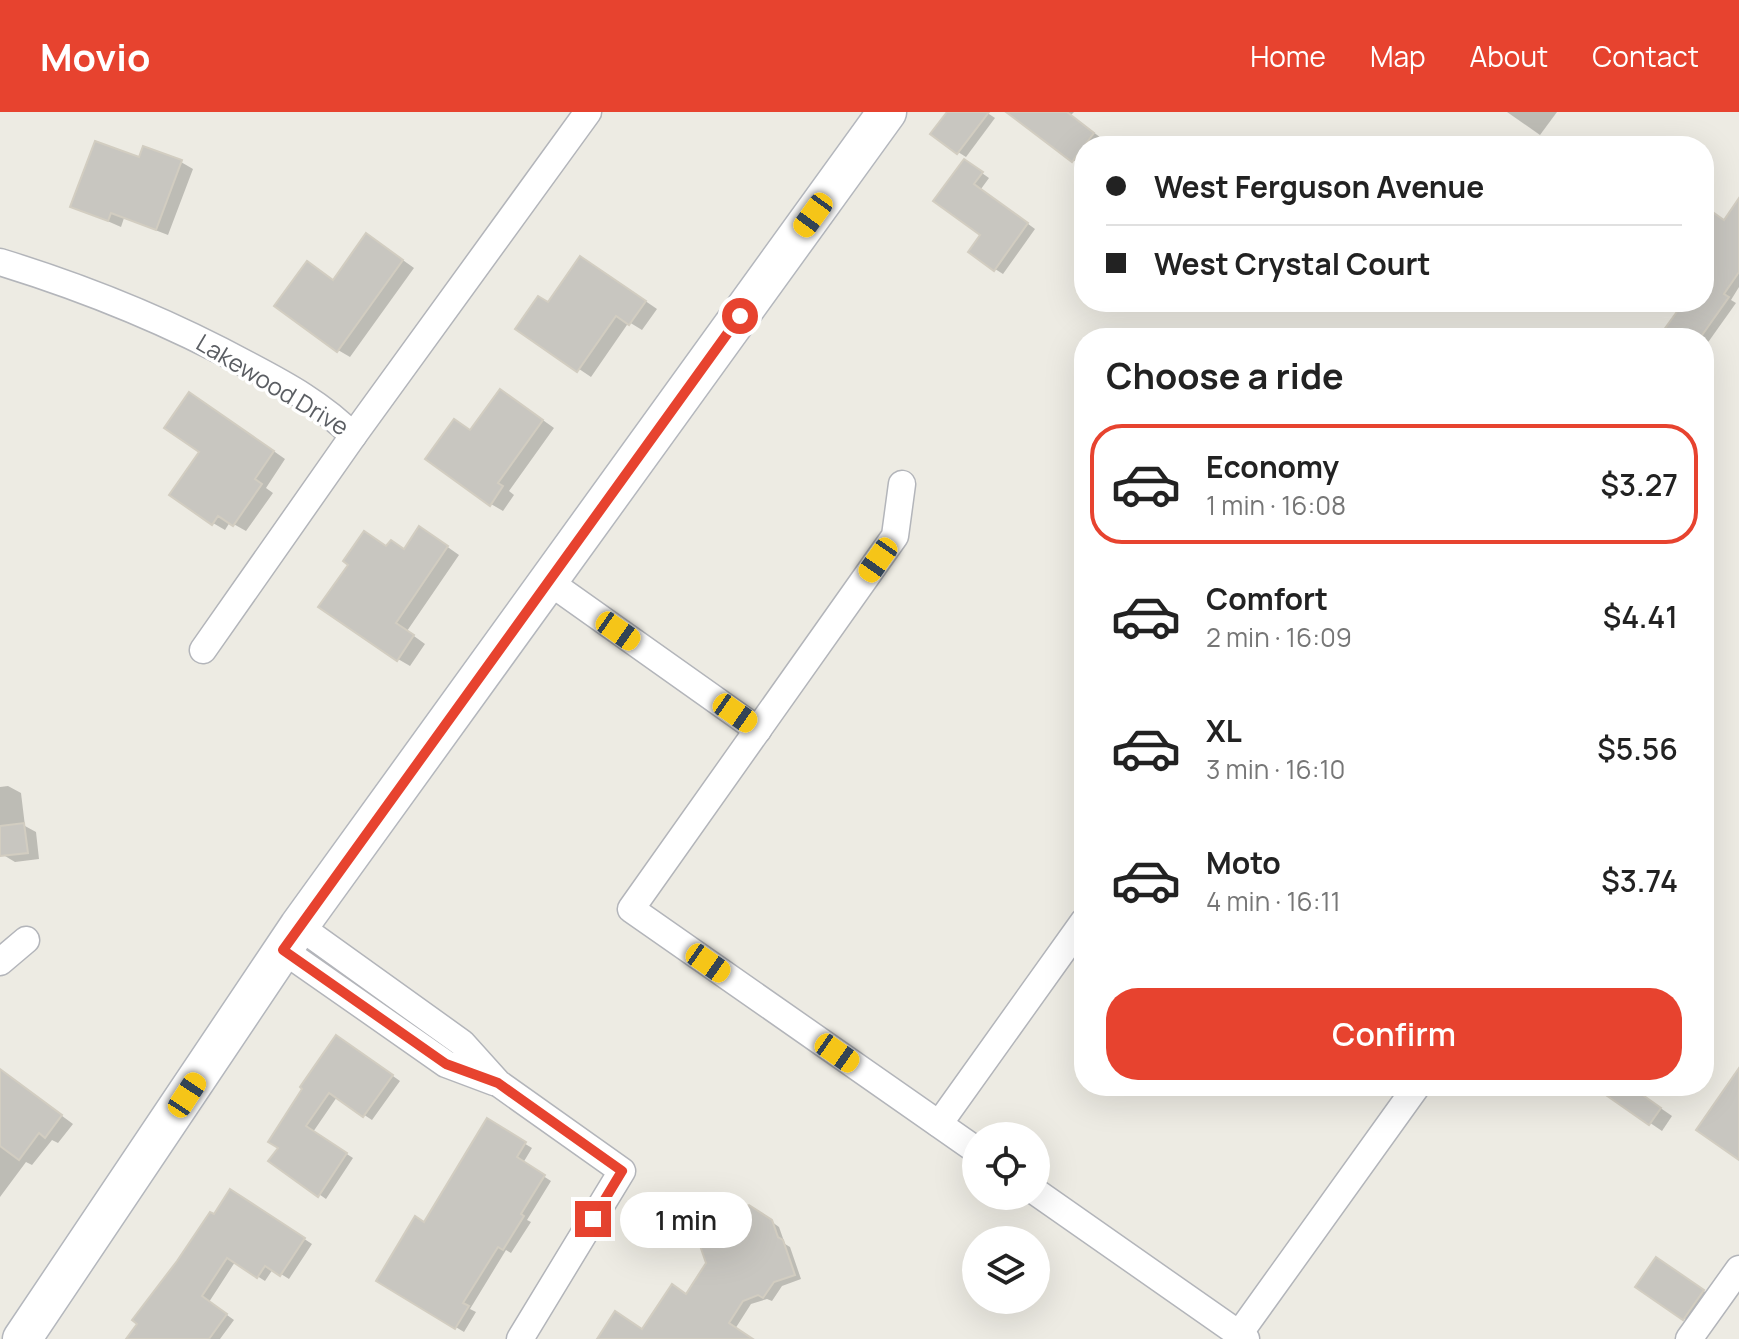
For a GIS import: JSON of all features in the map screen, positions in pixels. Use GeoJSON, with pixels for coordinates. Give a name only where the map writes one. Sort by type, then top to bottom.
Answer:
{"type":"FeatureCollection","features":[{"type":"Feature","properties":{"kind":"street","name":"Lakewood Drive"},"geometry":{"type":"LineString","coordinates":[[0,262],[124,304],[203,340],[332,414],[353,436],[588,112]]}},
{"type":"Feature","properties":{"kind":"street"},"geometry":{"type":"LineString","coordinates":[[22,1339],[291,938],[887,112]]}},
{"type":"Feature","properties":{"kind":"street"},"geometry":{"type":"LineString","coordinates":[[203,650],[353,436]]}},
{"type":"Feature","properties":{"kind":"street"},"geometry":{"type":"LineString","coordinates":[[902,484],[895,536],[631,909],[962,1140]]}},
{"type":"Feature","properties":{"kind":"street"},"geometry":{"type":"LineString","coordinates":[[548,581],[758,730]]}},
{"type":"Feature","properties":{"kind":"street"},"geometry":{"type":"LineString","coordinates":[[939,1124],[1074,935]]}},
{"type":"Feature","properties":{"kind":"street"},"geometry":{"type":"LineString","coordinates":[[291,938],[462,1043],[498,1083],[622,1171],[520,1339]]}},
{"type":"Feature","properties":{"kind":"street"},"geometry":{"type":"LineString","coordinates":[[0,962],[26,940]]}},
{"type":"Feature","properties":{"kind":"street"},"geometry":{"type":"LineString","coordinates":[[1050,1202],[1242,1336],[1410,1096]]}},
{"type":"Feature","properties":{"kind":"street"},"geometry":{"type":"LineString","coordinates":[[1689,1339],[1739,1269]]}},
{"type":"Feature","properties":{"kind":"building"},"geometry":{"type":"Polygon","coordinates":[[[947,112],[989,112],[957,154],[930,134],[947,112]]]}},
{"type":"Feature","properties":{"kind":"building"},"geometry":{"type":"Polygon","coordinates":[[[1006,112],[1067,112],[1094,133],[1092,136],[1074,136],[1072,162],[1006,112]]]}},
{"type":"Feature","properties":{"kind":"building"},"geometry":{"type":"Polygon","coordinates":[[[95,141],[139,157],[143,146],[182,160],[156,230],[111,213],[108,221],[70,207],[95,141]]]}},
{"type":"Feature","properties":{"kind":"building"},"geometry":{"type":"Polygon","coordinates":[[[964,159],[983,172],[974,184],[1028,223],[994,271],[968,252],[980,235],[933,201],[964,159]]]}},
{"type":"Feature","properties":{"kind":"building"},"geometry":{"type":"Polygon","coordinates":[[[1739,198],[1739,272],[1724,294],[1729,297],[1707,328],[1665,328],[1677,312],[1714,312],[1714,213],[1724,220],[1739,198]]]}},
{"type":"Feature","properties":{"kind":"building"},"geometry":{"type":"Polygon","coordinates":[[[366,233],[403,260],[337,352],[274,306],[307,261],[333,280],[366,233]]]}},
{"type":"Feature","properties":{"kind":"building"},"geometry":{"type":"Polygon","coordinates":[[[580,256],[646,301],[629,325],[616,316],[577,372],[515,329],[538,296],[548,302],[580,256]]]}},
{"type":"Feature","properties":{"kind":"building"},"geometry":{"type":"Polygon","coordinates":[[[500,389],[543,420],[498,483],[503,486],[490,506],[425,459],[454,419],[470,430],[500,389]]]}},
{"type":"Feature","properties":{"kind":"building"},"geometry":{"type":"Polygon","coordinates":[[[189,392],[274,451],[255,479],[262,484],[233,526],[218,516],[212,525],[169,495],[199,452],[164,428],[189,392]]]}},
{"type":"Feature","properties":{"kind":"building"},"geometry":{"type":"Polygon","coordinates":[[[419,526],[448,546],[396,623],[414,635],[397,661],[318,607],[348,565],[343,561],[364,531],[386,546],[391,540],[404,549],[419,526]]]}},
{"type":"Feature","properties":{"kind":"building"},"geometry":{"type":"Polygon","coordinates":[[[24,823],[28,853],[0,856],[0,826],[24,823]]]}},
{"type":"Feature","properties":{"kind":"building"},"geometry":{"type":"Polygon","coordinates":[[[336,1035],[393,1075],[363,1117],[329,1093],[306,1126],[347,1153],[318,1197],[268,1161],[278,1148],[268,1142],[302,1089],[300,1087],[336,1035]]]}},
{"type":"Feature","properties":{"kind":"building"},"geometry":{"type":"Polygon","coordinates":[[[1739,1068],[1739,1160],[1696,1130],[1739,1068]]]}},
{"type":"Feature","properties":{"kind":"building"},"geometry":{"type":"Polygon","coordinates":[[[0,1069],[62,1115],[45,1138],[39,1133],[19,1160],[0,1146],[0,1069]]]}},
{"type":"Feature","properties":{"kind":"building"},"geometry":{"type":"Polygon","coordinates":[[[1607,1096],[1644,1096],[1661,1108],[1649,1125],[1607,1096]]]}},
{"type":"Feature","properties":{"kind":"building"},"geometry":{"type":"Polygon","coordinates":[[[487,1118],[526,1142],[517,1157],[545,1175],[503,1250],[498,1247],[463,1303],[469,1306],[455,1329],[376,1281],[415,1216],[424,1222],[487,1118]]]}},
{"type":"Feature","properties":{"kind":"building"},"geometry":{"type":"Polygon","coordinates":[[[230,1189],[305,1238],[280,1276],[265,1266],[257,1278],[227,1258],[202,1296],[227,1314],[209,1339],[126,1339],[137,1324],[132,1320],[230,1189]]]}},
{"type":"Feature","properties":{"kind":"building"},"geometry":{"type":"Polygon","coordinates":[[[728,1197],[733,1211],[749,1205],[772,1220],[778,1237],[783,1240],[795,1275],[774,1282],[763,1298],[758,1295],[743,1301],[729,1323],[753,1339],[597,1339],[615,1311],[642,1329],[672,1284],[686,1294],[706,1263],[688,1211],[728,1197]]]}},
{"type":"Feature","properties":{"kind":"building"},"geometry":{"type":"Polygon","coordinates":[[[1656,1257],[1704,1290],[1683,1320],[1635,1287],[1656,1257]]]}},
{"type":"Feature","properties":{"kind":"route"},"geometry":{"type":"LineString","coordinates":[[593,1219],[622,1171],[498,1083],[446,1064],[283,950],[740,316]]}}]}
